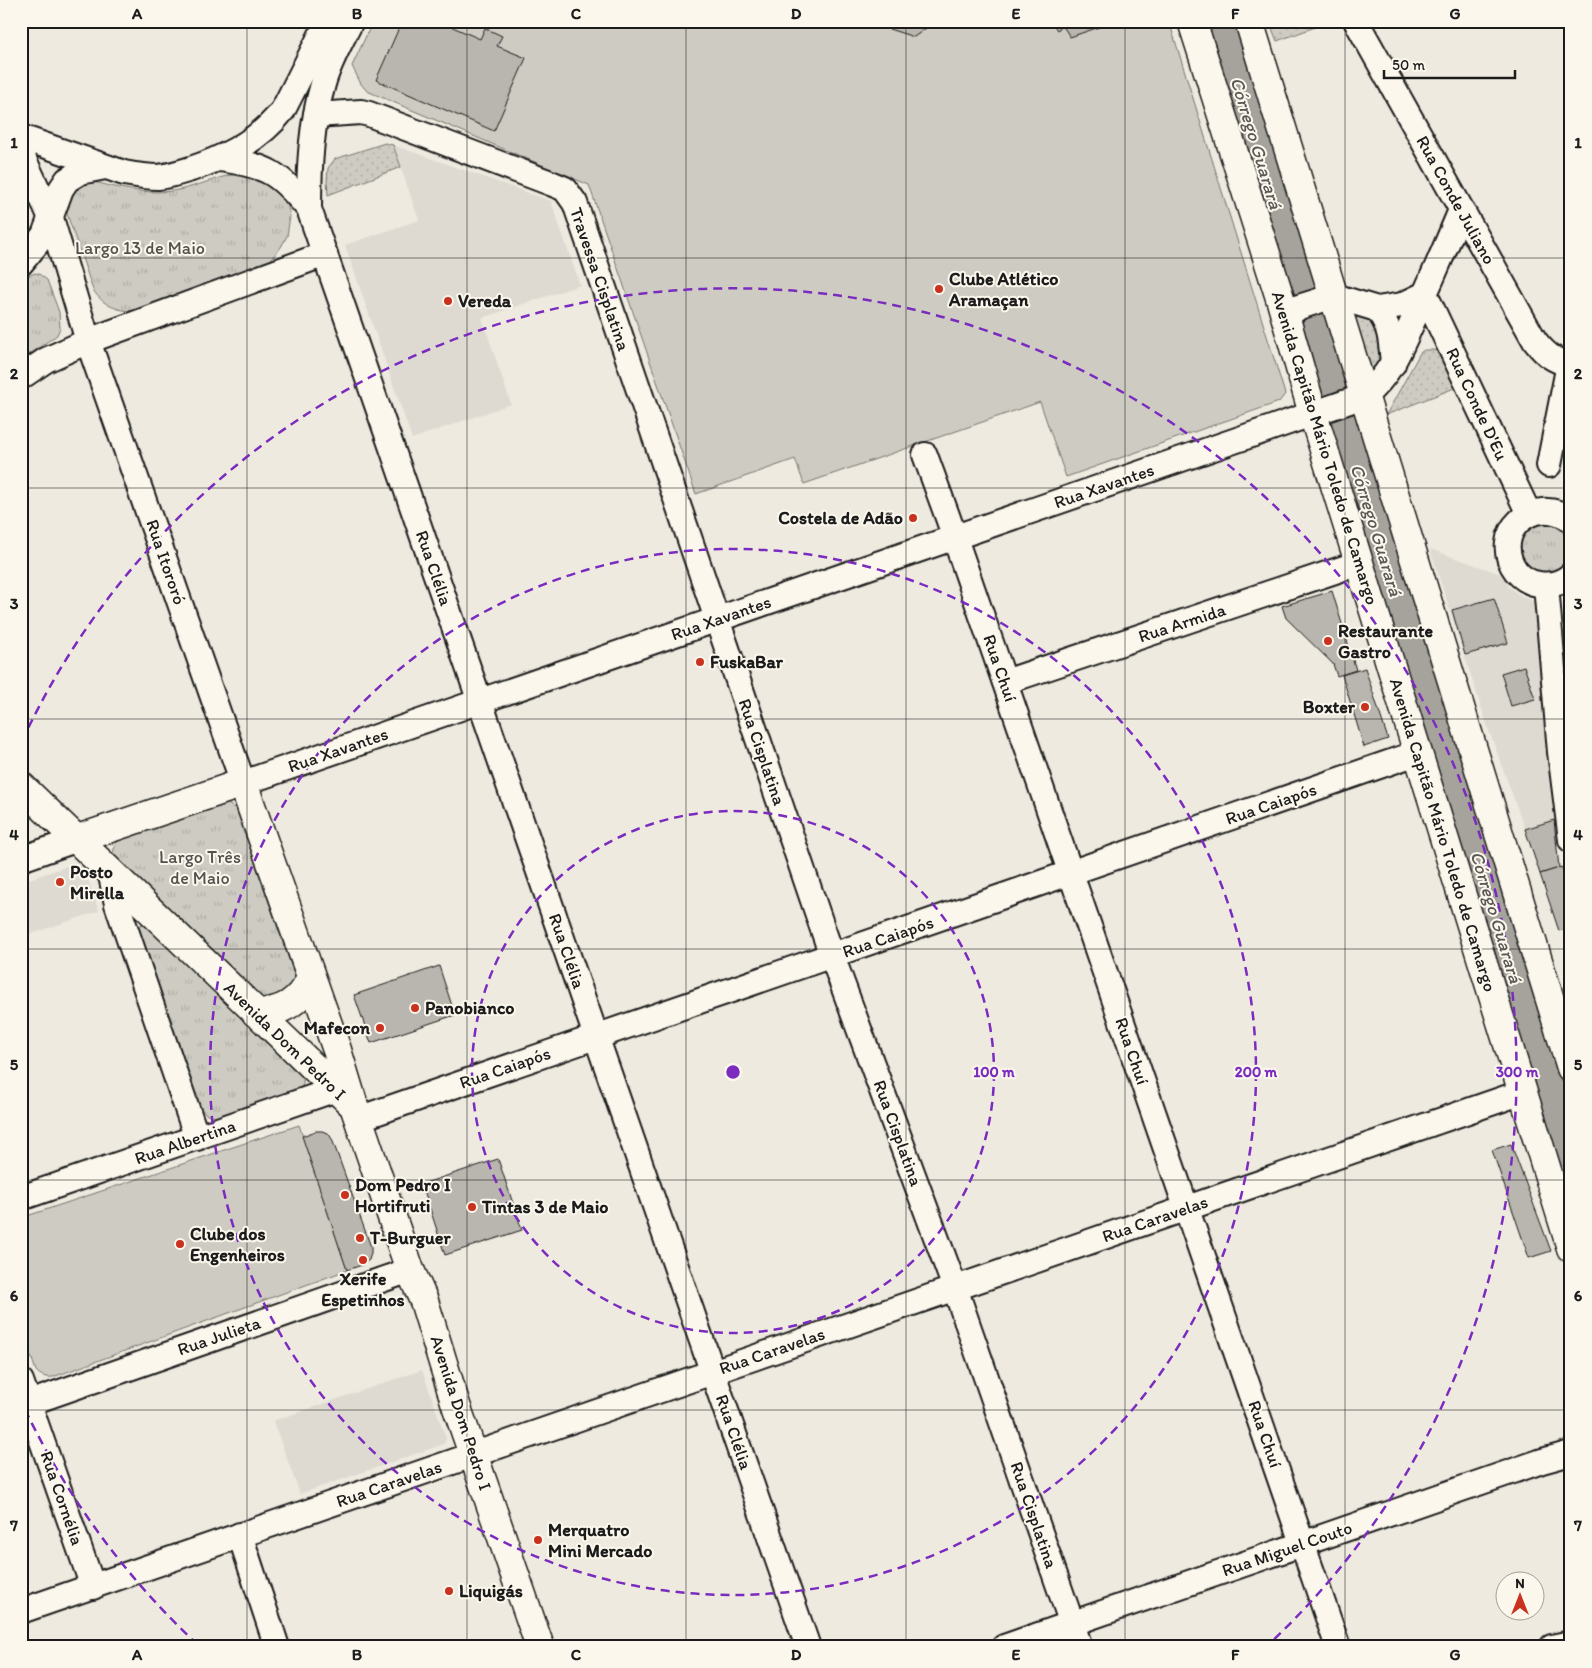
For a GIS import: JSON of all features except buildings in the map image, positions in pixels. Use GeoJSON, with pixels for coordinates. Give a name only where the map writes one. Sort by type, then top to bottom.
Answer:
{"type":"FeatureCollection","features":[{"type":"Feature","properties":{"kind":"main road","name":"Avenida Capitão Mário Toledo de Camargo"},"geometry":{"type":"LineString","coordinates":[[1192,21],[1293,314],[1339,405],[1571,1068]]}},
{"type":"Feature","properties":{"kind":"main road","name":"Avenida Capitão Mário Toledo de Camargo"},"geometry":{"type":"LineString","coordinates":[[1249,21],[1329,298],[1339,405],[1359,563],[1571,1248]]}},
{"type":"Feature","properties":{"kind":"main road","name":"Rua Xavantes"},"geometry":{"type":"LineString","coordinates":[[78,839],[242,783]]}},
{"type":"Feature","properties":{"kind":"main road"},"geometry":{"type":"LineString","coordinates":[[242,783],[311,979],[349,1100]]}},
{"type":"Feature","properties":{"kind":"main road","name":"Avenida Dom Pedro I"},"geometry":{"type":"LineString","coordinates":[[21,786],[349,1100],[410,1270],[424,1301],[456,1405],[540,1647]]}},
{"type":"Feature","properties":{"kind":"main road"},"geometry":{"type":"LineString","coordinates":[[256,1013],[270,1012],[283,1008],[295,1001],[305,991],[311,979]]}},
{"type":"Feature","properties":{"kind":"street"},"geometry":{"type":"LineString","coordinates":[[21,137],[106,167],[131,174],[158,177],[178,173],[220,158],[243,146],[273,123],[283,110],[328,21]]}},
{"type":"Feature","properties":{"kind":"street"},"geometry":{"type":"LineString","coordinates":[[309,210],[311,152],[316,115],[326,76],[351,21]]}},
{"type":"Feature","properties":{"kind":"street","name":"Rua Conde Juliano"},"geometry":{"type":"LineString","coordinates":[[1356,21],[1535,341],[1546,353],[1556,360],[1570,365]]}},
{"type":"Feature","properties":{"kind":"street","name":"Travessa Cisplatina"},"geometry":{"type":"LineString","coordinates":[[316,115],[361,112],[369,114],[553,184],[565,189],[571,196],[717,619]]}},
{"type":"Feature","properties":{"kind":"street"},"geometry":{"type":"LineString","coordinates":[[21,153],[51,218],[88,341]]}},
{"type":"Feature","properties":{"kind":"street"},"geometry":{"type":"LineString","coordinates":[[21,377],[46,360],[88,341],[325,254],[309,210],[284,182],[275,174],[261,167],[220,158]]}},
{"type":"Feature","properties":{"kind":"street"},"geometry":{"type":"LineString","coordinates":[[21,263],[44,235],[61,189],[67,180],[80,172],[106,167]]}},
{"type":"Feature","properties":{"kind":"street"},"geometry":{"type":"LineString","coordinates":[[1339,405],[1384,378],[1393,364],[1461,210]]}},
{"type":"Feature","properties":{"kind":"street","name":"Rua Clélia"},"geometry":{"type":"LineString","coordinates":[[325,254],[808,1647]]}},
{"type":"Feature","properties":{"kind":"street"},"geometry":{"type":"LineString","coordinates":[[1293,314],[1329,298],[1377,309],[1402,305],[1425,294]]}},
{"type":"Feature","properties":{"kind":"street","name":"Rua Conde D'Eu"},"geometry":{"type":"LineString","coordinates":[[1425,294],[1529,514]]}},
{"type":"Feature","properties":{"kind":"street"},"geometry":{"type":"LineString","coordinates":[[1377,309],[1385,320],[1389,331],[1393,364]]}},
{"type":"Feature","properties":{"kind":"street","name":"Rua Itororó"},"geometry":{"type":"LineString","coordinates":[[88,341],[242,783]]}},
{"type":"Feature","properties":{"kind":"street"},"geometry":{"type":"LineString","coordinates":[[1549,466],[1570,365]]}},
{"type":"Feature","properties":{"kind":"street","name":"Rua Xavantes"},"geometry":{"type":"LineString","coordinates":[[242,783],[1339,405]]}},
{"type":"Feature","properties":{"kind":"street","name":"Rua Chuí"},"geometry":{"type":"LineString","coordinates":[[925,455],[955,537],[1338,1647]]}},
{"type":"Feature","properties":{"kind":"street"},"geometry":{"type":"LineString","coordinates":[[1571,520],[1546,510],[1529,514],[1513,528],[1509,537],[1508,547],[1509,557],[1513,566],[1527,580],[1546,585],[1557,583],[1571,575]]}},
{"type":"Feature","properties":{"kind":"street","name":"Rua Armida"},"geometry":{"type":"LineString","coordinates":[[1005,682],[1359,563]]}},
{"type":"Feature","properties":{"kind":"street"},"geometry":{"type":"LineString","coordinates":[[1546,585],[1560,745],[1571,840]]}},
{"type":"Feature","properties":{"kind":"street","name":"Rua Cisplatina"},"geometry":{"type":"LineString","coordinates":[[717,619],[832,956],[956,1288],[1080,1647]]}},
{"type":"Feature","properties":{"kind":"street","name":"Rua Caiapós"},"geometry":{"type":"LineString","coordinates":[[349,1100],[597,1037],[1417,753]]}},
{"type":"Feature","properties":{"kind":"street"},"geometry":{"type":"LineString","coordinates":[[21,859],[78,839]]}},
{"type":"Feature","properties":{"kind":"street"},"geometry":{"type":"LineString","coordinates":[[110,872],[117,904],[197,1138]]}},
{"type":"Feature","properties":{"kind":"street","name":"Rua Caravelas"},"geometry":{"type":"LineString","coordinates":[[21,1611],[1522,1092]]}},
{"type":"Feature","properties":{"kind":"street","name":"Rua Albertina"},"geometry":{"type":"LineString","coordinates":[[21,1198],[197,1138],[349,1100]]}},
{"type":"Feature","properties":{"kind":"street","name":"Rua Julieta"},"geometry":{"type":"LineString","coordinates":[[29,1403],[410,1270]]}},
{"type":"Feature","properties":{"kind":"street","name":"Rua Cornélia"},"geometry":{"type":"LineString","coordinates":[[21,1381],[93,1587]]}},
{"type":"Feature","properties":{"kind":"street","name":"Rua Miguel Couto"},"geometry":{"type":"LineString","coordinates":[[1004,1647],[1542,1461],[1571,1453]]}},
{"type":"Feature","properties":{"kind":"street"},"geometry":{"type":"LineString","coordinates":[[240,1535],[277,1647]]}},
{"type":"Feature","properties":{"kind":"street"},"geometry":{"type":"LineString","coordinates":[[1552,1647],[1571,1642]]}},
{"type":"Feature","properties":{"kind":"shaded area","name":"Vereda"},"geometry":{"type":"Polygon","coordinates":[[[393,145],[551,201],[580,285],[482,318],[511,404],[412,439],[345,245],[419,220],[393,145]]]}},
{"type":"Feature","properties":{"kind":"shaded area"},"geometry":{"type":"Polygon","coordinates":[[[1430,549],[1501,574],[1509,587],[1521,596],[1535,602],[1554,820],[1525,829],[1488,728],[1430,549]]]}},
{"type":"Feature","properties":{"kind":"shaded area"},"geometry":{"type":"Polygon","coordinates":[[[76,863],[85,871],[99,911],[25,936],[21,925],[21,882],[76,863]]]}},
{"type":"Feature","properties":{"kind":"shaded area"},"geometry":{"type":"Polygon","coordinates":[[[422,1370],[446,1438],[444,1444],[300,1494],[273,1421],[422,1370]]]}},
{"type":"Feature","properties":{"kind":"green space","name":"Clube Atlético Aramaçan"},"geometry":{"type":"Polygon","coordinates":[[[373,21],[1169,21],[1285,394],[1279,402],[1066,477],[1040,402],[804,484],[795,459],[696,494],[589,185],[367,91],[361,84],[352,66],[373,21]]]}},
{"type":"Feature","properties":{"kind":"green space"},"geometry":{"type":"Polygon","coordinates":[[[1269,21],[1329,21],[1329,22],[1277,41],[1269,21]]]}},
{"type":"Feature","properties":{"kind":"green space"},"geometry":{"type":"Polygon","coordinates":[[[385,143],[393,145],[401,167],[328,195],[328,168],[335,159],[385,143]]]}},
{"type":"Feature","properties":{"kind":"green space","name":"Largo 13 de Maio"},"geometry":{"type":"Polygon","coordinates":[[[231,175],[259,176],[286,198],[290,216],[287,236],[269,262],[263,266],[136,311],[117,309],[106,304],[97,295],[93,290],[65,208],[66,192],[88,180],[137,191],[174,191],[231,175]]]}},
{"type":"Feature","properties":{"kind":"green space","name":"Largo 13 de Maio"},"geometry":{"type":"Polygon","coordinates":[[[35,273],[47,280],[59,312],[60,328],[57,335],[21,360],[21,283],[28,276],[35,273]]]}},
{"type":"Feature","properties":{"kind":"green space"},"geometry":{"type":"Polygon","coordinates":[[[1349,311],[1376,321],[1381,351],[1376,369],[1369,370],[1349,311]]]}},
{"type":"Feature","properties":{"kind":"green space"},"geometry":{"type":"Polygon","coordinates":[[[1424,350],[1441,352],[1457,387],[1386,415],[1420,353],[1424,350]]]}},
{"type":"Feature","properties":{"kind":"green space"},"geometry":{"type":"Polygon","coordinates":[[[1540,524],[1550,524],[1562,531],[1569,543],[1569,553],[1562,565],[1550,572],[1540,572],[1532,568],[1525,561],[1521,553],[1521,543],[1525,535],[1532,528],[1540,524]]]}},
{"type":"Feature","properties":{"kind":"green space","name":"Largo Três de Maio"},"geometry":{"type":"Polygon","coordinates":[[[222,804],[228,804],[236,809],[295,977],[296,981],[284,997],[265,999],[260,997],[112,856],[116,843],[121,839],[222,804]]]}},
{"type":"Feature","properties":{"kind":"green space","name":"Largo Três de Maio"},"geometry":{"type":"Polygon","coordinates":[[[141,924],[146,924],[300,1074],[303,1081],[302,1086],[297,1092],[218,1118],[207,1115],[199,1106],[137,930],[141,924]]]}},
{"type":"Feature","properties":{"kind":"green space","name":"Clube dos Engenheiros"},"geometry":{"type":"Polygon","coordinates":[[[299,1125],[347,1270],[53,1377],[44,1376],[36,1371],[21,1326],[21,1218],[299,1125]]]}},
{"type":"Feature","properties":{"kind":"waterway","name":"Córrego Guarará"},"geometry":{"type":"LineString","coordinates":[[1220,21],[1439,721],[1571,1154]]}},
{"type":"Feature","properties":{"kind":"place","name":"Clube Atlético Aramaçan"},"geometry":{"type":"Point","coordinates":[939,289]}},
{"type":"Feature","properties":{"kind":"place","name":"Vereda"},"geometry":{"type":"Point","coordinates":[448,301]}},
{"type":"Feature","properties":{"kind":"place","name":"Costela de Adão"},"geometry":{"type":"Point","coordinates":[913,518]}},
{"type":"Feature","properties":{"kind":"place","name":"Restaurante Gastro"},"geometry":{"type":"Point","coordinates":[1328,641]}},
{"type":"Feature","properties":{"kind":"place","name":"FuskaBar"},"geometry":{"type":"Point","coordinates":[700,662]}},
{"type":"Feature","properties":{"kind":"place","name":"Boxter"},"geometry":{"type":"Point","coordinates":[1365,707]}},
{"type":"Feature","properties":{"kind":"place","name":"Posto Mirella"},"geometry":{"type":"Point","coordinates":[60,882]}},
{"type":"Feature","properties":{"kind":"place","name":"Panobianco"},"geometry":{"type":"Point","coordinates":[415,1008]}},
{"type":"Feature","properties":{"kind":"place","name":"Mafecon"},"geometry":{"type":"Point","coordinates":[380,1028]}},
{"type":"Feature","properties":{"kind":"place","name":"Dom Pedro I Hortifruti"},"geometry":{"type":"Point","coordinates":[345,1195]}},
{"type":"Feature","properties":{"kind":"place","name":"Tintas 3 de Maio"},"geometry":{"type":"Point","coordinates":[472,1207]}},
{"type":"Feature","properties":{"kind":"place","name":"T-Burguer"},"geometry":{"type":"Point","coordinates":[360,1238]}},
{"type":"Feature","properties":{"kind":"place","name":"Clube dos Engenheiros"},"geometry":{"type":"Point","coordinates":[180,1244]}},
{"type":"Feature","properties":{"kind":"place","name":"Xerife Espetinhos"},"geometry":{"type":"Point","coordinates":[363,1260]}},
{"type":"Feature","properties":{"kind":"place","name":"Merquatro Mini Mercado"},"geometry":{"type":"Point","coordinates":[538,1540]}},
{"type":"Feature","properties":{"kind":"place","name":"Liquigás"},"geometry":{"type":"Point","coordinates":[449,1591]}}]}
